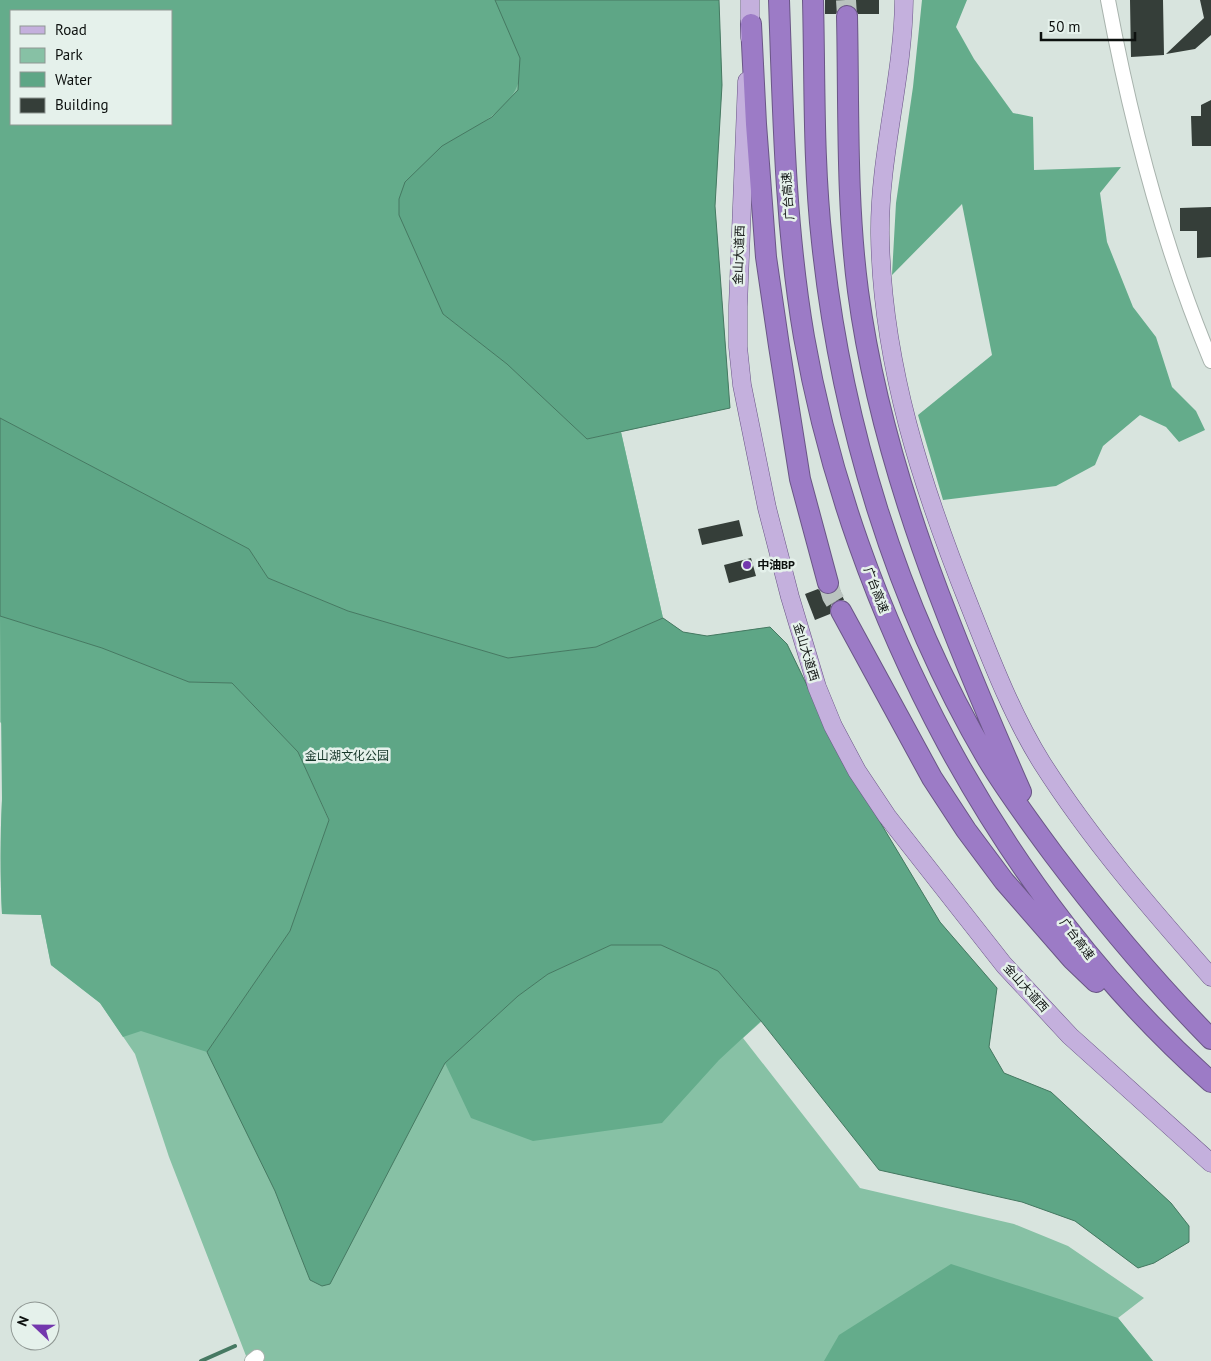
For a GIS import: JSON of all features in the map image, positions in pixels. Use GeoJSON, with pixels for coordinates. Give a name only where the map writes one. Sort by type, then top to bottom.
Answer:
{"type":"FeatureCollection","features":[{"type":"Feature","properties":{"kind":"highway","name":"广台高速"},"geometry":{"type":"LineString","coordinates":[[779,0],[788,209],[804,337],[816,398],[866,566],[923,699],[982,802],[1044,896],[1088,955],[1166,1042],[1211,1082]]}},
{"type":"Feature","properties":{"kind":"highway"},"geometry":{"type":"LineString","coordinates":[[813,0],[818,185],[822,240],[837,347],[866,468],[901,576],[920,626],[956,701],[989,761],[1041,838],[1126,947],[1211,1039]]}},
{"type":"Feature","properties":{"kind":"highway"},"geometry":{"type":"LineString","coordinates":[[847,16],[852,239],[867,352],[880,407],[938,596],[959,651],[1041,838]]}},
{"type":"Feature","properties":{"kind":"highway"},"geometry":{"type":"LineString","coordinates":[[751,24],[756,124],[770,287],[800,479],[828,583]]}},
{"type":"Feature","properties":{"kind":"highway"},"geometry":{"type":"LineString","coordinates":[[841,611],[932,778],[966,830],[1004,881],[1072,959],[1166,1042]]}},
{"type":"Feature","properties":{"kind":"main road","name":"金山大道西"},"geometry":{"type":"LineString","coordinates":[[750,0],[751,24],[743,137],[738,347],[744,399],[767,508],[790,597],[817,687],[833,726],[857,771],[887,816],[1004,965],[1070,1036],[1211,1163]]}},
{"type":"Feature","properties":{"kind":"main road"},"geometry":{"type":"LineString","coordinates":[[904,0],[897,86],[883,187],[880,232],[882,283],[888,336],[898,392],[926,492],[983,640],[1016,717],[1040,760],[1100,846],[1211,978]]}},
{"type":"Feature","properties":{"kind":"street"},"geometry":{"type":"LineString","coordinates":[[1108,0],[1121,67],[1156,202],[1192,315],[1211,361]]}},
{"type":"Feature","properties":{"kind":"green space","name":"金山湖文化公园"},"geometry":{"type":"Polygon","coordinates":[[[0,0],[719,0],[722,85],[715,206],[730,408],[621,432],[663,618],[683,632],[707,636],[770,627],[787,644],[844,762],[940,922],[997,988],[989,1047],[1004,1073],[1051,1092],[1171,1203],[1189,1226],[1189,1242],[1154,1263],[1138,1268],[1075,1221],[1022,1202],[879,1170],[762,1021],[743,1038],[860,1188],[1014,1224],[1068,1246],[1144,1298],[1118,1318],[1153,1361],[248,1361],[169,1157],[135,1054],[100,1003],[51,965],[41,915],[2,914],[2,724],[0,722],[0,0]]]}},
{"type":"Feature","properties":{"kind":"shaded area"},"geometry":{"type":"Polygon","coordinates":[[[0,0],[495,0],[512,36],[520,57],[521,74],[516,88],[508,101],[484,122],[442,146],[443,314],[507,364],[587,439],[621,432],[663,618],[596,647],[508,658],[348,611],[268,578],[249,549],[0,418],[0,0]]]}},
{"type":"Feature","properties":{"kind":"shaded area"},"geometry":{"type":"Polygon","coordinates":[[[922,0],[967,0],[956,27],[974,59],[1013,113],[1033,117],[1034,170],[1121,167],[1100,193],[1107,242],[1133,307],[1156,337],[1172,387],[1196,411],[1205,430],[1179,442],[1166,427],[1140,415],[1103,446],[1095,465],[1056,486],[943,500],[918,415],[992,355],[962,204],[892,275],[896,203],[913,87],[922,0]]]}},
{"type":"Feature","properties":{"kind":"shaded area"},"geometry":{"type":"Polygon","coordinates":[[[0,616],[102,648],[189,682],[232,683],[298,752],[329,821],[290,931],[207,1052],[141,1031],[123,1037],[100,1003],[51,965],[41,915],[2,914],[0,616]]]}},
{"type":"Feature","properties":{"kind":"shaded area"},"geometry":{"type":"Polygon","coordinates":[[[611,945],[661,945],[718,971],[761,1021],[719,1060],[662,1123],[533,1141],[471,1118],[445,1063],[518,996],[548,974],[611,945]]]}},
{"type":"Feature","properties":{"kind":"shaded area"},"geometry":{"type":"Polygon","coordinates":[[[951,1264],[1118,1318],[1153,1361],[824,1361],[839,1335],[951,1264]]]}},
{"type":"Feature","properties":{"kind":"water"},"geometry":{"type":"Polygon","coordinates":[[[495,0],[719,0],[722,85],[715,206],[730,408],[587,439],[507,364],[443,314],[399,215],[399,199],[405,182],[442,146],[492,117],[518,90],[520,58],[495,0]]]}},
{"type":"Feature","properties":{"kind":"water"},"geometry":{"type":"Polygon","coordinates":[[[0,418],[249,549],[268,578],[348,611],[508,658],[596,647],[663,618],[683,632],[707,636],[770,627],[787,644],[844,762],[940,922],[997,988],[989,1047],[1004,1073],[1051,1092],[1171,1203],[1189,1226],[1189,1242],[1154,1263],[1138,1268],[1075,1221],[1022,1202],[879,1170],[761,1021],[718,971],[661,945],[611,945],[548,974],[518,996],[445,1063],[330,1284],[322,1286],[310,1280],[275,1191],[207,1052],[290,931],[329,820],[298,752],[232,683],[189,682],[102,648],[0,616],[0,418]]]}},
{"type":"Feature","properties":{"kind":"building"},"geometry":{"type":"Polygon","coordinates":[[[825,0],[879,0],[879,14],[858,14],[853,6],[847,4],[841,6],[836,14],[825,14],[825,0]]]}},
{"type":"Feature","properties":{"kind":"building"},"geometry":{"type":"Polygon","coordinates":[[[1130,0],[1163,0],[1164,55],[1131,57],[1130,0]]]}},
{"type":"Feature","properties":{"kind":"building"},"geometry":{"type":"Polygon","coordinates":[[[1200,0],[1211,0],[1211,35],[1195,49],[1166,54],[1204,18],[1200,0]]]}},
{"type":"Feature","properties":{"kind":"building"},"geometry":{"type":"Polygon","coordinates":[[[1211,100],[1211,146],[1192,146],[1191,116],[1201,116],[1201,105],[1211,100]]]}},
{"type":"Feature","properties":{"kind":"building"},"geometry":{"type":"Polygon","coordinates":[[[1211,207],[1211,257],[1197,258],[1197,231],[1180,231],[1180,208],[1211,207]]]}},
{"type":"Feature","properties":{"kind":"building"},"geometry":{"type":"Polygon","coordinates":[[[739,520],[743,536],[702,545],[698,529],[739,520]]]}},
{"type":"Feature","properties":{"kind":"building"},"geometry":{"type":"Polygon","coordinates":[[[751,558],[756,576],[729,583],[724,565],[751,558]]]}},
{"type":"Feature","properties":{"kind":"building"},"geometry":{"type":"Polygon","coordinates":[[[839,587],[844,600],[835,601],[831,605],[830,614],[815,620],[805,594],[818,589],[824,594],[831,595],[839,587]]]}},
{"type":"Feature","properties":{"kind":"waterway"},"geometry":{"type":"LineString","coordinates":[[201,1361],[235,1346]]}},
{"type":"Feature","properties":{"kind":"tunnel"},"geometry":{"type":"LineString","coordinates":[[846,0],[847,16]]}},
{"type":"Feature","properties":{"kind":"tunnel"},"geometry":{"type":"LineString","coordinates":[[828,583],[832,596],[841,611]]}},
{"type":"Feature","properties":{"kind":"place","name":"中油BP"},"geometry":{"type":"Point","coordinates":[747,565]}}]}
